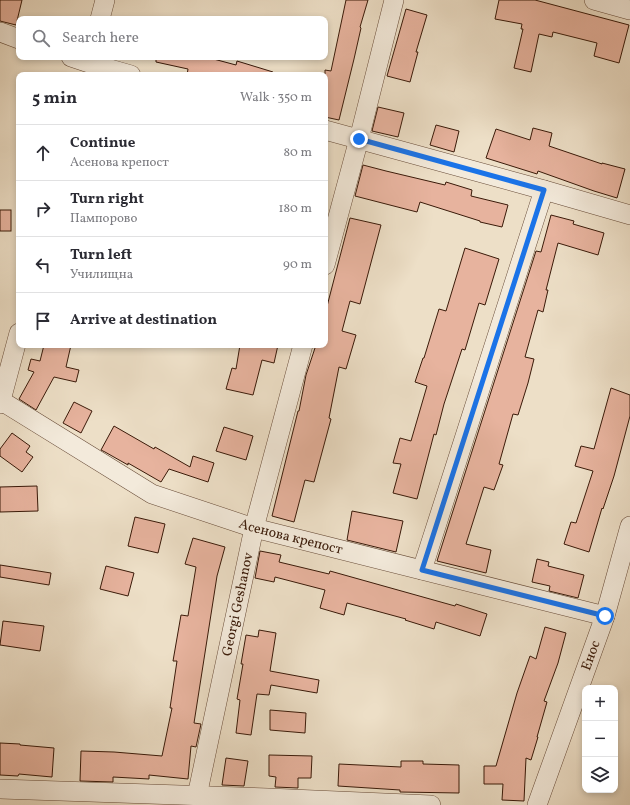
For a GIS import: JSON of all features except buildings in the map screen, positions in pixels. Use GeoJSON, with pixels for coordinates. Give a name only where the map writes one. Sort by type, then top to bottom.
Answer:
{"type":"FeatureCollection","features":[{"type":"Feature","properties":{"kind":"street"},"geometry":{"type":"LineString","coordinates":[[101,16],[104,0]]}},
{"type":"Feature","properties":{"kind":"street"},"geometry":{"type":"LineString","coordinates":[[328,254],[394,0]]}},
{"type":"Feature","properties":{"kind":"street"},"geometry":{"type":"LineString","coordinates":[[594,0],[630,10]]}},
{"type":"Feature","properties":{"kind":"street"},"geometry":{"type":"LineString","coordinates":[[0,32],[16,38]]}},
{"type":"Feature","properties":{"kind":"street"},"geometry":{"type":"LineString","coordinates":[[78,60],[89,65],[118,72]]}},
{"type":"Feature","properties":{"kind":"street"},"geometry":{"type":"LineString","coordinates":[[328,131],[630,215]]}},
{"type":"Feature","properties":{"kind":"street"},"geometry":{"type":"LineString","coordinates":[[422,570],[544,190]]}},
{"type":"Feature","properties":{"kind":"street"},"geometry":{"type":"LineString","coordinates":[[0,402],[16,344]]}},
{"type":"Feature","properties":{"kind":"street","name":"Georgi Geshanov"},"geometry":{"type":"LineString","coordinates":[[197,796],[254,528],[302,348]]}},
{"type":"Feature","properties":{"kind":"street","name":"Асенова крепост"},"geometry":{"type":"LineString","coordinates":[[0,402],[152,494],[254,528],[605,616]]}},
{"type":"Feature","properties":{"kind":"street","name":"Енос"},"geometry":{"type":"LineString","coordinates":[[537,805],[605,616],[630,526]]}},
{"type":"Feature","properties":{"kind":"street"},"geometry":{"type":"LineString","coordinates":[[0,789],[197,796],[268,802],[431,805]]}},
{"type":"Feature","properties":{"kind":"route"},"geometry":{"type":"LineString","coordinates":[[359,139],[544,190],[422,570],[605,616]]}}]}
